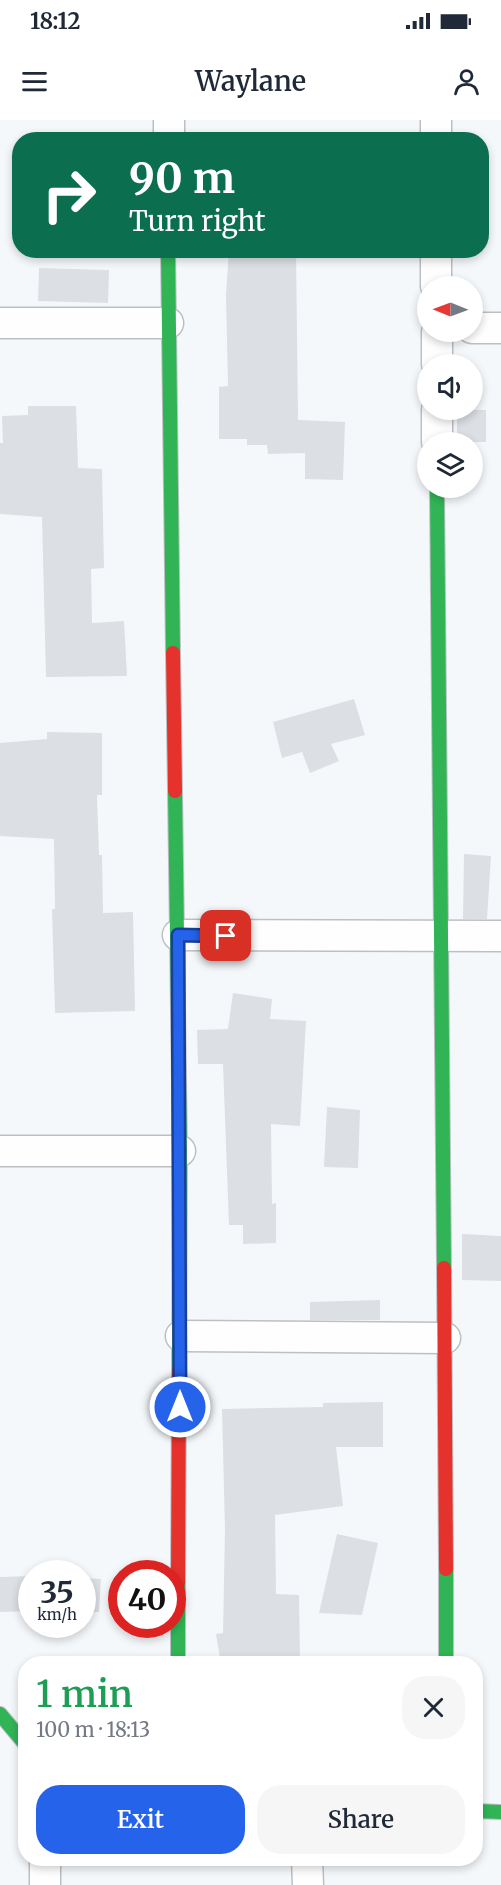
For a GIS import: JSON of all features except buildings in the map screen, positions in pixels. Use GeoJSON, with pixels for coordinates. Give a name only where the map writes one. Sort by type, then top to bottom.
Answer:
{"type":"FeatureCollection","features":[{"type":"Feature","properties":{"kind":"street"},"geometry":{"type":"LineString","coordinates":[[168,258],[180,1151],[178,1656]]}},
{"type":"Feature","properties":{"kind":"street"},"geometry":{"type":"LineString","coordinates":[[436,258],[436,276]]}},
{"type":"Feature","properties":{"kind":"street"},"geometry":{"type":"LineString","coordinates":[[0,323],[168,323]]}},
{"type":"Feature","properties":{"kind":"street"},"geometry":{"type":"LineString","coordinates":[[483,328],[501,328]]}},
{"type":"Feature","properties":{"kind":"street"},"geometry":{"type":"LineString","coordinates":[[437,498],[446,1656]]}},
{"type":"Feature","properties":{"kind":"street"},"geometry":{"type":"LineString","coordinates":[[178,935],[501,936]]}},
{"type":"Feature","properties":{"kind":"street"},"geometry":{"type":"LineString","coordinates":[[0,1151],[180,1151]]}},
{"type":"Feature","properties":{"kind":"street"},"geometry":{"type":"LineString","coordinates":[[181,1336],[445,1338]]}},
{"type":"Feature","properties":{"kind":"street"},"geometry":{"type":"LineString","coordinates":[[0,1714],[18,1735]]}},
{"type":"Feature","properties":{"kind":"street"},"geometry":{"type":"LineString","coordinates":[[483,1811],[501,1812]]}},
{"type":"Feature","properties":{"kind":"street"},"geometry":{"type":"LineString","coordinates":[[45,1866],[45,1885]]}},
{"type":"Feature","properties":{"kind":"street"},"geometry":{"type":"LineString","coordinates":[[307,1866],[308,1885]]}},
{"type":"Feature","properties":{"kind":"traffic: fast"},"geometry":{"type":"LineString","coordinates":[[168,258],[173,653]]}},
{"type":"Feature","properties":{"kind":"traffic: fast"},"geometry":{"type":"LineString","coordinates":[[437,498],[444,1268]]}},
{"type":"Feature","properties":{"kind":"traffic: fast"},"geometry":{"type":"LineString","coordinates":[[175,791],[180,1151],[179,1369]]}},
{"type":"Feature","properties":{"kind":"traffic: fast"},"geometry":{"type":"LineString","coordinates":[[446,1569],[446,1656]]}},
{"type":"Feature","properties":{"kind":"traffic: fast"},"geometry":{"type":"LineString","coordinates":[[178,1638],[178,1656]]}},
{"type":"Feature","properties":{"kind":"traffic: fast"},"geometry":{"type":"LineString","coordinates":[[0,1714],[18,1735]]}},
{"type":"Feature","properties":{"kind":"traffic: fast"},"geometry":{"type":"LineString","coordinates":[[483,1811],[501,1812]]}},
{"type":"Feature","properties":{"kind":"traffic: jam"},"geometry":{"type":"LineString","coordinates":[[173,653],[175,791]]}},
{"type":"Feature","properties":{"kind":"traffic: jam"},"geometry":{"type":"LineString","coordinates":[[444,1268],[446,1569]]}},
{"type":"Feature","properties":{"kind":"traffic: jam"},"geometry":{"type":"LineString","coordinates":[[178,1560],[179,1369]]}},
{"type":"Feature","properties":{"kind":"route"},"geometry":{"type":"LineString","coordinates":[[180,1407],[178,935],[226,936]]}}]}
